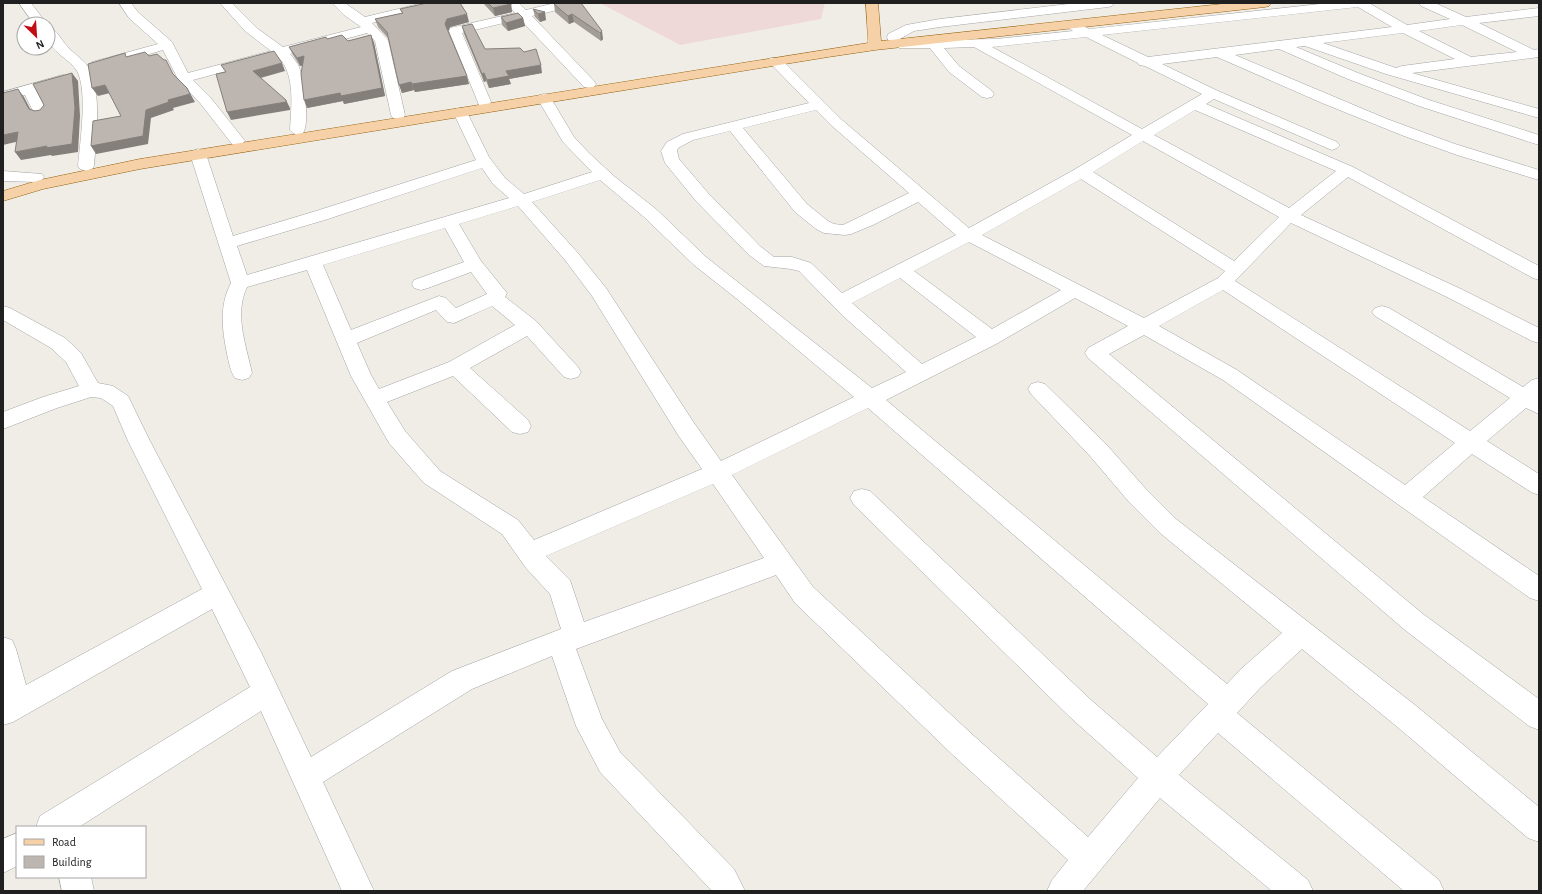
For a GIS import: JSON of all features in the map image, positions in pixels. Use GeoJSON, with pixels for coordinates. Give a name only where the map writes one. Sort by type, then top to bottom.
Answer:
{"type":"FeatureCollection","features":[{"type":"Feature","properties":{"kind":"main road"},"geometry":{"type":"LineString","coordinates":[[872,3],[874,43]]}},
{"type":"Feature","properties":{"kind":"main road"},"geometry":{"type":"LineString","coordinates":[[3,187],[775,61],[874,43],[893,37],[1183,3]]}},
{"type":"Feature","properties":{"kind":"main road"},"geometry":{"type":"LineString","coordinates":[[3,196],[38,181],[86,166],[298,130],[484,102],[589,84],[874,43],[1071,25],[1265,3]]}},
{"type":"Feature","properties":{"kind":"street"},"geometry":{"type":"LineString","coordinates":[[125,3],[133,15],[167,45],[184,78],[205,100],[237,141]]}},
{"type":"Feature","properties":{"kind":"street"},"geometry":{"type":"LineString","coordinates":[[226,3],[254,33],[280,52],[291,65],[298,90],[298,130]]}},
{"type":"Feature","properties":{"kind":"street"},"geometry":{"type":"LineString","coordinates":[[338,3],[367,25],[382,40],[398,115]]}},
{"type":"Feature","properties":{"kind":"street"},"geometry":{"type":"LineString","coordinates":[[184,78],[280,52],[439,3]]}},
{"type":"Feature","properties":{"kind":"street"},"geometry":{"type":"LineString","coordinates":[[512,3],[589,84]]}},
{"type":"Feature","properties":{"kind":"street"},"geometry":{"type":"LineString","coordinates":[[484,102],[455,31],[570,3]]}},
{"type":"Feature","properties":{"kind":"street"},"geometry":{"type":"LineString","coordinates":[[893,37],[911,28],[940,23],[1105,3]]}},
{"type":"Feature","properties":{"kind":"street"},"geometry":{"type":"LineString","coordinates":[[874,43],[977,44],[1361,3],[1405,29],[1468,62]]}},
{"type":"Feature","properties":{"kind":"street"},"geometry":{"type":"LineString","coordinates":[[1426,3],[1462,22],[1537,54]]}},
{"type":"Feature","properties":{"kind":"street"},"geometry":{"type":"LineString","coordinates":[[29,4],[36,16]]}},
{"type":"Feature","properties":{"kind":"street"},"geometry":{"type":"LineString","coordinates":[[1492,6],[1532,24]]}},
{"type":"Feature","properties":{"kind":"street"},"geometry":{"type":"LineString","coordinates":[[1144,62],[1539,12]]}},
{"type":"Feature","properties":{"kind":"street"},"geometry":{"type":"LineString","coordinates":[[1071,25],[1144,62],[1213,94],[1332,145]]}},
{"type":"Feature","properties":{"kind":"street"},"geometry":{"type":"LineString","coordinates":[[1305,41],[1391,71],[1539,114]]}},
{"type":"Feature","properties":{"kind":"street"},"geometry":{"type":"LineString","coordinates":[[56,42],[84,71],[87,82],[89,127],[86,166]]}},
{"type":"Feature","properties":{"kind":"street"},"geometry":{"type":"LineString","coordinates":[[933,43],[954,69],[987,94]]}},
{"type":"Feature","properties":{"kind":"street"},"geometry":{"type":"LineString","coordinates":[[977,44],[1290,216],[1454,293],[1539,336]]}},
{"type":"Feature","properties":{"kind":"street"},"geometry":{"type":"LineString","coordinates":[[3,97],[167,45]]}},
{"type":"Feature","properties":{"kind":"street"},"geometry":{"type":"LineString","coordinates":[[1280,45],[1353,76],[1424,103],[1539,140]]}},
{"type":"Feature","properties":{"kind":"street"},"geometry":{"type":"LineString","coordinates":[[1218,52],[1290,85],[1365,116],[1438,143],[1539,175]]}},
{"type":"Feature","properties":{"kind":"street"},"geometry":{"type":"LineString","coordinates":[[1353,76],[1537,54]]}},
{"type":"Feature","properties":{"kind":"street"},"geometry":{"type":"LineString","coordinates":[[775,61],[837,123],[963,232],[1144,326],[1230,375],[1539,590]]}},
{"type":"Feature","properties":{"kind":"street"},"geometry":{"type":"LineString","coordinates":[[29,89],[41,114]]}},
{"type":"Feature","properties":{"kind":"street"},"geometry":{"type":"LineString","coordinates":[[840,302],[970,235],[1082,172],[1213,94]]}},
{"type":"Feature","properties":{"kind":"street"},"geometry":{"type":"LineString","coordinates":[[544,98],[568,139],[602,174],[650,213],[700,261],[744,295],[911,432],[1428,891]]}},
{"type":"Feature","properties":{"kind":"street"},"geometry":{"type":"LineString","coordinates":[[819,104],[688,137],[672,145],[669,151],[671,160],[702,197],[755,251],[770,262],[792,263],[805,267],[840,302],[920,373]]}},
{"type":"Feature","properties":{"kind":"street"},"geometry":{"type":"LineString","coordinates":[[1194,104],[1347,170],[1539,274]]}},
{"type":"Feature","properties":{"kind":"street"},"geometry":{"type":"LineString","coordinates":[[460,112],[485,162],[499,181],[521,200],[571,256],[599,292],[686,429],[804,595],[964,746],[1090,859]]}},
{"type":"Feature","properties":{"kind":"street"},"geometry":{"type":"LineString","coordinates":[[733,126],[801,208],[822,225],[830,229],[845,230],[867,221],[920,194]]}},
{"type":"Feature","properties":{"kind":"street"},"geometry":{"type":"LineString","coordinates":[[1482,157],[1522,134]]}},
{"type":"Feature","properties":{"kind":"street"},"geometry":{"type":"LineString","coordinates":[[198,154],[240,283]]}},
{"type":"Feature","properties":{"kind":"street"},"geometry":{"type":"LineString","coordinates":[[227,243],[322,215],[485,162]]}},
{"type":"Feature","properties":{"kind":"street"},"geometry":{"type":"LineString","coordinates":[[1347,170],[1290,216],[1230,276],[1095,353],[1196,439],[1319,540],[1414,622],[1539,716]]}},
{"type":"Feature","properties":{"kind":"street"},"geometry":{"type":"LineString","coordinates":[[1082,172],[1230,276],[1302,334],[1539,486]]}},
{"type":"Feature","properties":{"kind":"street"},"geometry":{"type":"LineString","coordinates":[[242,373],[231,318],[231,304],[234,291],[240,283],[521,200],[602,174]]}},
{"type":"Feature","properties":{"kind":"street"},"geometry":{"type":"LineString","coordinates":[[3,176],[38,181]]}},
{"type":"Feature","properties":{"kind":"street"},"geometry":{"type":"LineString","coordinates":[[346,340],[439,302],[454,317],[494,298],[498,293],[474,264],[449,221]]}},
{"type":"Feature","properties":{"kind":"street"},"geometry":{"type":"LineString","coordinates":[[313,262],[361,376],[397,437],[432,477],[510,527],[535,561],[562,588],[568,639],[590,726],[610,762],[723,880],[729,891]]}},
{"type":"Feature","properties":{"kind":"street"},"geometry":{"type":"LineString","coordinates":[[421,284],[474,264]]}},
{"type":"Feature","properties":{"kind":"street"},"geometry":{"type":"LineString","coordinates":[[901,270],[991,338]]}},
{"type":"Feature","properties":{"kind":"street"},"geometry":{"type":"LineString","coordinates":[[530,553],[716,472],[869,399],[991,338],[1075,290]]}},
{"type":"Feature","properties":{"kind":"street"},"geometry":{"type":"LineString","coordinates":[[494,298],[529,326],[571,372]]}},
{"type":"Feature","properties":{"kind":"street"},"geometry":{"type":"LineString","coordinates":[[3,312],[58,343],[74,358],[91,390]]}},
{"type":"Feature","properties":{"kind":"street"},"geometry":{"type":"LineString","coordinates":[[1382,312],[1534,396],[1471,442],[1406,498]]}},
{"type":"Feature","properties":{"kind":"street"},"geometry":{"type":"LineString","coordinates":[[375,399],[456,368],[529,326]]}},
{"type":"Feature","properties":{"kind":"street"},"geometry":{"type":"LineString","coordinates":[[456,368],[520,426]]}},
{"type":"Feature","properties":{"kind":"street"},"geometry":{"type":"LineString","coordinates":[[1038,389],[1098,450],[1137,495],[1168,526],[1405,715],[1539,827]]}},
{"type":"Feature","properties":{"kind":"street"},"geometry":{"type":"LineString","coordinates":[[3,421],[50,402],[91,390],[106,391],[121,401],[139,441],[266,693],[358,891]]}},
{"type":"Feature","properties":{"kind":"street"},"geometry":{"type":"LineString","coordinates":[[862,498],[1081,709],[1158,777],[1297,891]]}},
{"type":"Feature","properties":{"kind":"street"},"geometry":{"type":"LineString","coordinates":[[305,777],[462,680],[568,639],[780,562]]}},
{"type":"Feature","properties":{"kind":"street"},"geometry":{"type":"LineString","coordinates":[[3,650],[10,708],[217,594]]}},
{"type":"Feature","properties":{"kind":"street"},"geometry":{"type":"LineString","coordinates":[[1064,891],[1158,777],[1251,678],[1302,632]]}},
{"type":"Feature","properties":{"kind":"street"},"geometry":{"type":"LineString","coordinates":[[58,825],[266,693]]}},
{"type":"Feature","properties":{"kind":"street"},"geometry":{"type":"LineString","coordinates":[[3,857],[16,849]]}},
{"type":"Feature","properties":{"kind":"street"},"geometry":{"type":"LineString","coordinates":[[74,878],[78,891]]}},
{"type":"Feature","properties":{"kind":"shaded area"},"geometry":{"type":"Polygon","coordinates":[[[600,3],[825,3],[821,19],[680,45],[600,3]]]}},
{"type":"Feature","properties":{"kind":"building"},"geometry":{"type":"Polygon","coordinates":[[[427,3],[460,3],[467,14],[447,19],[445,24],[467,76],[412,84],[411,82],[399,85],[387,32],[375,19],[403,13],[400,9],[427,3]]]}},
{"type":"Feature","properties":{"kind":"building"},"geometry":{"type":"Polygon","coordinates":[[[488,3],[509,3],[511,4],[493,8],[488,3]]]}},
{"type":"Feature","properties":{"kind":"building"},"geometry":{"type":"Polygon","coordinates":[[[581,3],[602,31],[600,33],[572,14],[568,16],[554,4],[581,3]]]}},
{"type":"Feature","properties":{"kind":"building"},"geometry":{"type":"Polygon","coordinates":[[[533,9],[545,12],[538,14],[533,9]]]}},
{"type":"Feature","properties":{"kind":"building"},"geometry":{"type":"Polygon","coordinates":[[[518,13],[523,18],[506,23],[501,17],[518,13]]]}},
{"type":"Feature","properties":{"kind":"building"},"geometry":{"type":"Polygon","coordinates":[[[472,24],[485,49],[520,48],[524,52],[536,49],[541,65],[506,71],[509,76],[487,80],[484,73],[482,74],[462,26],[472,24]]]}},
{"type":"Feature","properties":{"kind":"building"},"geometry":{"type":"Polygon","coordinates":[[[342,35],[348,41],[371,35],[382,88],[341,96],[340,93],[304,100],[301,74],[304,56],[297,58],[289,47],[326,37],[327,39],[342,35]]]}},
{"type":"Feature","properties":{"kind":"building"},"geometry":{"type":"Polygon","coordinates":[[[274,51],[282,63],[253,71],[286,100],[286,102],[227,112],[216,74],[226,72],[221,65],[274,51]]]}},
{"type":"Feature","properties":{"kind":"building"},"geometry":{"type":"Polygon","coordinates":[[[145,52],[149,56],[157,54],[166,60],[173,74],[187,88],[190,94],[168,100],[169,102],[146,110],[143,136],[91,146],[93,121],[121,116],[105,85],[92,88],[88,64],[125,53],[126,57],[145,52]]]}},
{"type":"Feature","properties":{"kind":"building"},"geometry":{"type":"Polygon","coordinates":[[[72,73],[75,108],[72,144],[46,148],[47,146],[15,152],[18,132],[3,135],[3,93],[18,89],[29,109],[35,111],[40,110],[44,105],[33,84],[72,73]]]}}]}
